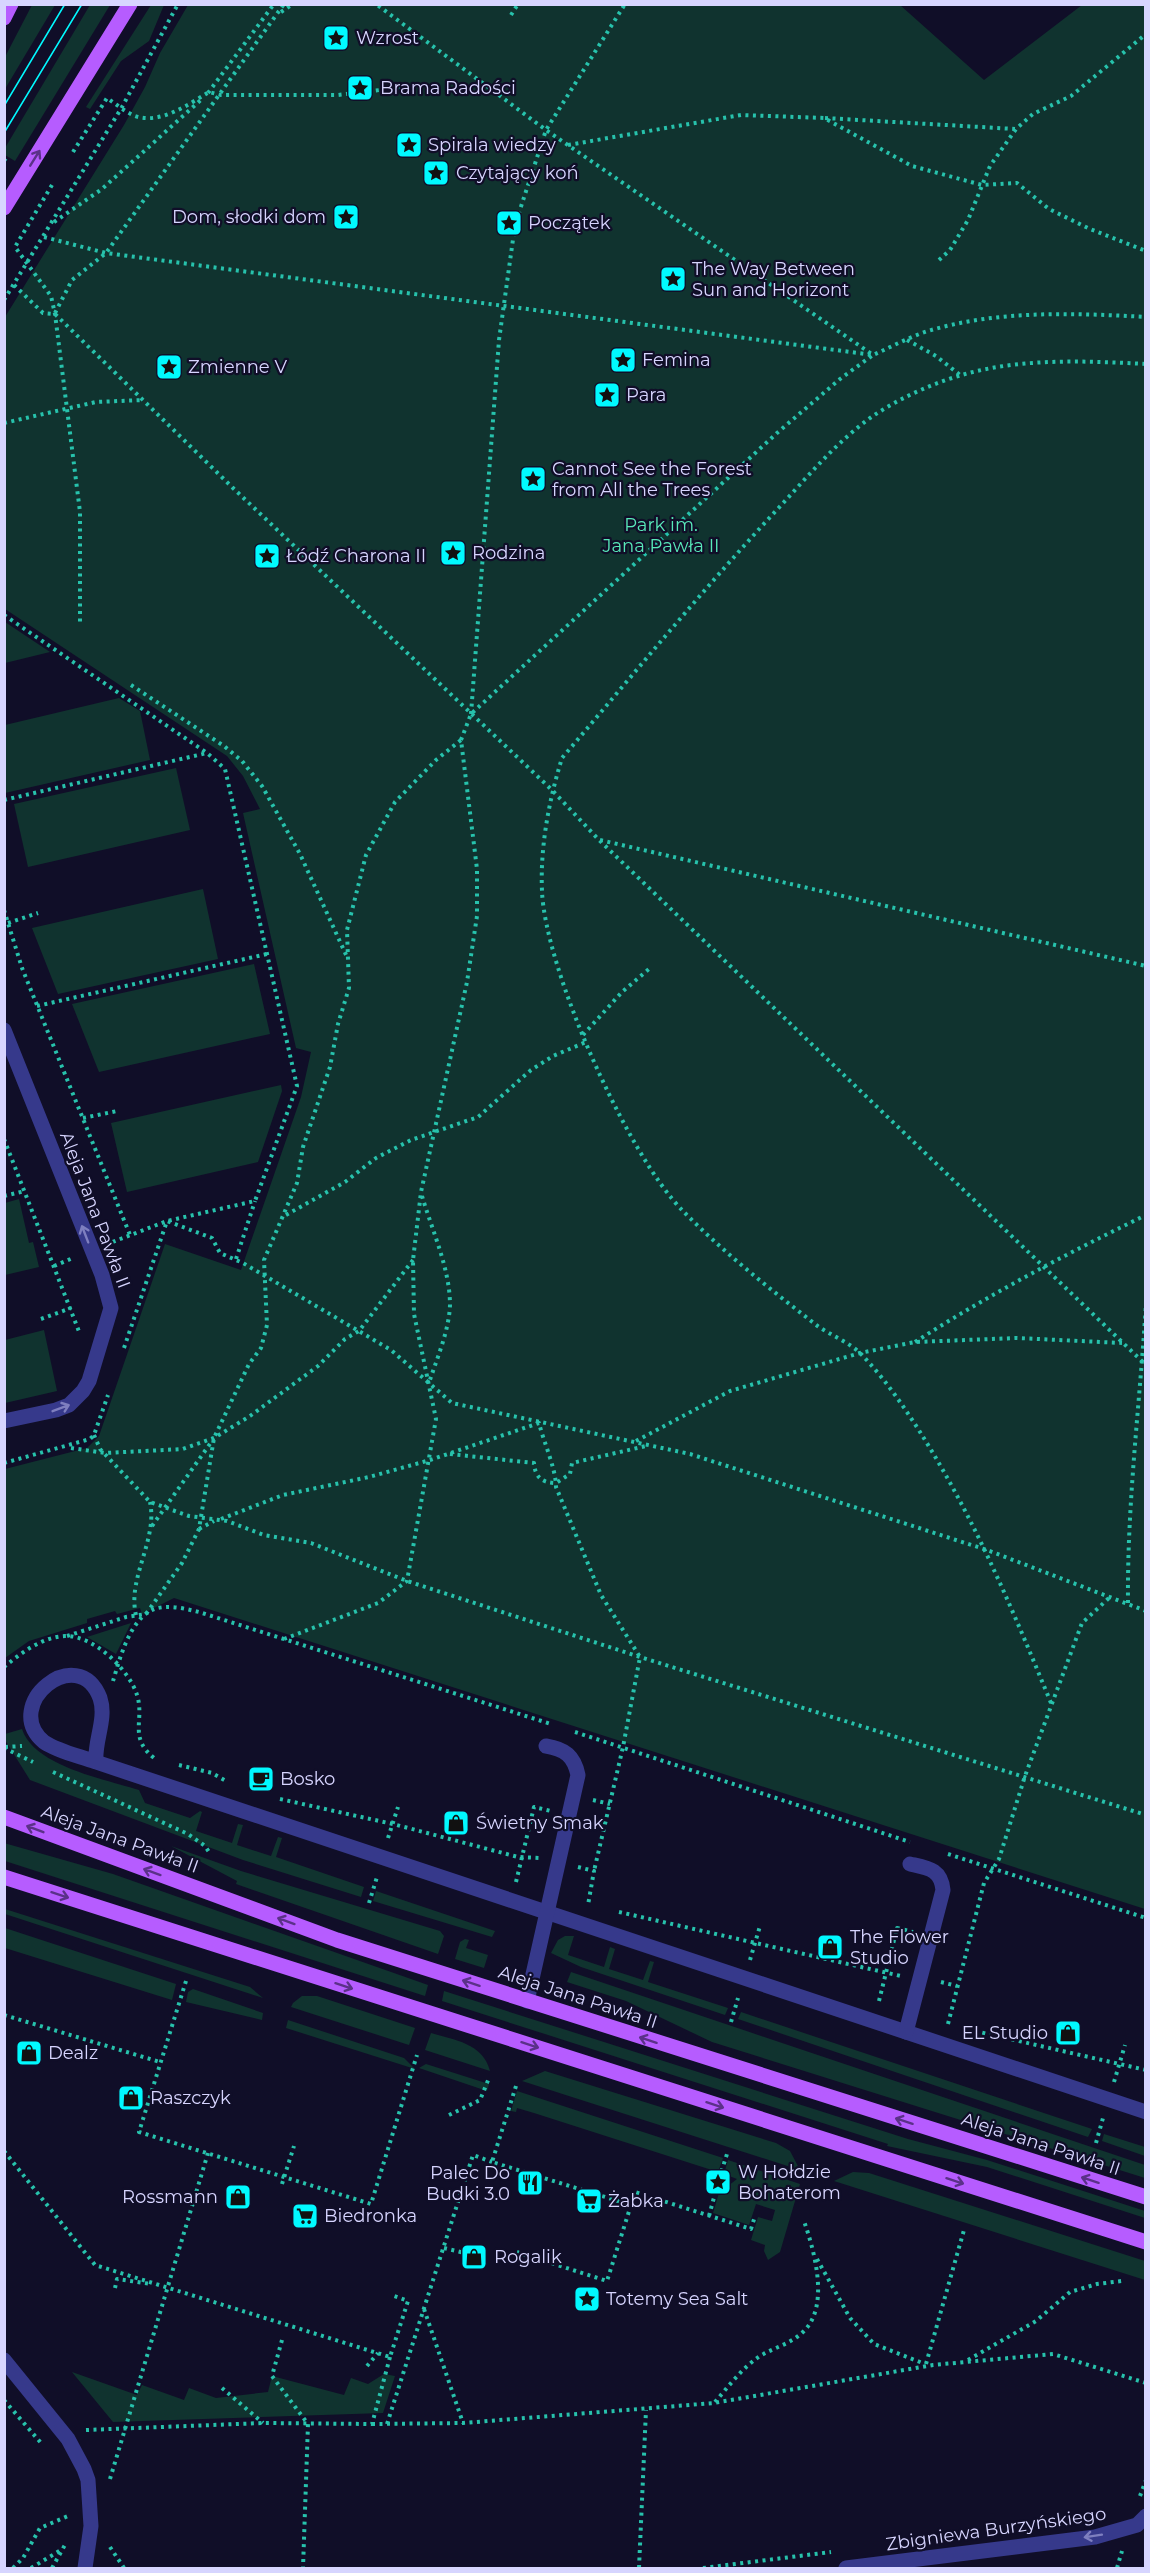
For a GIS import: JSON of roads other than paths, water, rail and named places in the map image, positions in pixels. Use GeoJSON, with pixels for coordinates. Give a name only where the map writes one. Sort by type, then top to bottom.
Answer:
{"type":"FeatureCollection","features":[{"type":"Feature","properties":{"kind":"main road"},"geometry":{"type":"LineString","coordinates":[[4,18],[11,4]]}},
{"type":"Feature","properties":{"kind":"main road"},"geometry":{"type":"LineString","coordinates":[[4,208],[130,4]]}},
{"type":"Feature","properties":{"kind":"main road","name":"Aleja Jana Pawła II"},"geometry":{"type":"LineString","coordinates":[[4,1817],[337,1940],[1146,2197]]}},
{"type":"Feature","properties":{"kind":"main road"},"geometry":{"type":"LineString","coordinates":[[4,1877],[1146,2242]]}},
{"type":"Feature","properties":{"kind":"street","name":"Aleja Jana Pawła II"},"geometry":{"type":"LineString","coordinates":[[4,1030],[102,1275],[111,1308],[89,1381],[78,1398],[56,1410],[4,1421]]}},
{"type":"Feature","properties":{"kind":"street"},"geometry":{"type":"LineString","coordinates":[[96,1762],[95,1747],[102,1708],[99,1697],[88,1683],[72,1676],[60,1676],[39,1687],[29,1709],[30,1721],[42,1741],[96,1762],[1146,2112]]}},
{"type":"Feature","properties":{"kind":"street"},"geometry":{"type":"LineString","coordinates":[[526,2001],[578,1775],[576,1764],[570,1755],[561,1749],[546,1746]]}},
{"type":"Feature","properties":{"kind":"street"},"geometry":{"type":"LineString","coordinates":[[906,2032],[943,1890],[942,1877],[935,1870],[910,1864]]}},
{"type":"Feature","properties":{"kind":"street"},"geometry":{"type":"LineString","coordinates":[[4,2360],[68,2439],[84,2469],[88,2480],[91,2526],[85,2568]]}},
{"type":"Feature","properties":{"kind":"street","name":"Zbigniewa Burzyńskiego"},"geometry":{"type":"LineString","coordinates":[[846,2568],[1095,2536],[1137,2525],[1146,2516]]}},
{"type":"Feature","properties":{"kind":"tram line"},"geometry":{"type":"LineString","coordinates":[[4,106],[65,4]]}},
{"type":"Feature","properties":{"kind":"tram line"},"geometry":{"type":"LineString","coordinates":[[4,133],[82,4]]}},
{"type":"Feature","properties":{"kind":"place","name":"Wzrost"},"geometry":{"type":"Point","coordinates":[336,38]}},
{"type":"Feature","properties":{"kind":"place","name":"Brama Radości"},"geometry":{"type":"Point","coordinates":[360,88]}},
{"type":"Feature","properties":{"kind":"place","name":"Spirala wiedzy"},"geometry":{"type":"Point","coordinates":[409,145]}},
{"type":"Feature","properties":{"kind":"place","name":"Czytający koń"},"geometry":{"type":"Point","coordinates":[436,173]}},
{"type":"Feature","properties":{"kind":"place","name":"Dom, słodki dom"},"geometry":{"type":"Point","coordinates":[346,217]}},
{"type":"Feature","properties":{"kind":"place","name":"Początek"},"geometry":{"type":"Point","coordinates":[509,223]}},
{"type":"Feature","properties":{"kind":"place","name":"The Way Between Sun and Horizont"},"geometry":{"type":"Point","coordinates":[673,279]}},
{"type":"Feature","properties":{"kind":"place","name":"Femina"},"geometry":{"type":"Point","coordinates":[623,360]}},
{"type":"Feature","properties":{"kind":"place","name":"Zmienne V"},"geometry":{"type":"Point","coordinates":[169,367]}},
{"type":"Feature","properties":{"kind":"place","name":"Para"},"geometry":{"type":"Point","coordinates":[607,395]}},
{"type":"Feature","properties":{"kind":"place","name":"Cannot See the Forest from All the Trees"},"geometry":{"type":"Point","coordinates":[533,479]}},
{"type":"Feature","properties":{"kind":"place","name":"Rodzina"},"geometry":{"type":"Point","coordinates":[453,553]}},
{"type":"Feature","properties":{"kind":"place","name":"Łódź Charona II"},"geometry":{"type":"Point","coordinates":[267,556]}},
{"type":"Feature","properties":{"kind":"place","name":"Bosko"},"geometry":{"type":"Point","coordinates":[261,1779]}},
{"type":"Feature","properties":{"kind":"place","name":"Świetny Smak"},"geometry":{"type":"Point","coordinates":[456,1823]}},
{"type":"Feature","properties":{"kind":"place","name":"The Flower Studio"},"geometry":{"type":"Point","coordinates":[830,1947]}},
{"type":"Feature","properties":{"kind":"place","name":"EL Studio"},"geometry":{"type":"Point","coordinates":[1068,2033]}},
{"type":"Feature","properties":{"kind":"place","name":"Dealz"},"geometry":{"type":"Point","coordinates":[29,2053]}},
{"type":"Feature","properties":{"kind":"place","name":"Raszczyk"},"geometry":{"type":"Point","coordinates":[131,2098]}},
{"type":"Feature","properties":{"kind":"place","name":"W Hołdzie Bohaterom"},"geometry":{"type":"Point","coordinates":[718,2182]}},
{"type":"Feature","properties":{"kind":"place","name":"Palec Do Budki 3.0"},"geometry":{"type":"Point","coordinates":[530,2183]}},
{"type":"Feature","properties":{"kind":"place","name":"Rossmann"},"geometry":{"type":"Point","coordinates":[238,2197]}},
{"type":"Feature","properties":{"kind":"place","name":"Żabka"},"geometry":{"type":"Point","coordinates":[589,2201]}},
{"type":"Feature","properties":{"kind":"place","name":"Biedronka"},"geometry":{"type":"Point","coordinates":[305,2216]}},
{"type":"Feature","properties":{"kind":"place","name":"Rogalik"},"geometry":{"type":"Point","coordinates":[474,2257]}},
{"type":"Feature","properties":{"kind":"place","name":"Totemy Sea Salt"},"geometry":{"type":"Point","coordinates":[587,2299]}},
{"type":"Feature","properties":{"kind":"park label","name":"Park im. Jana Pawła II"},"geometry":{"type":"Point","coordinates":[661,535]}}]}
